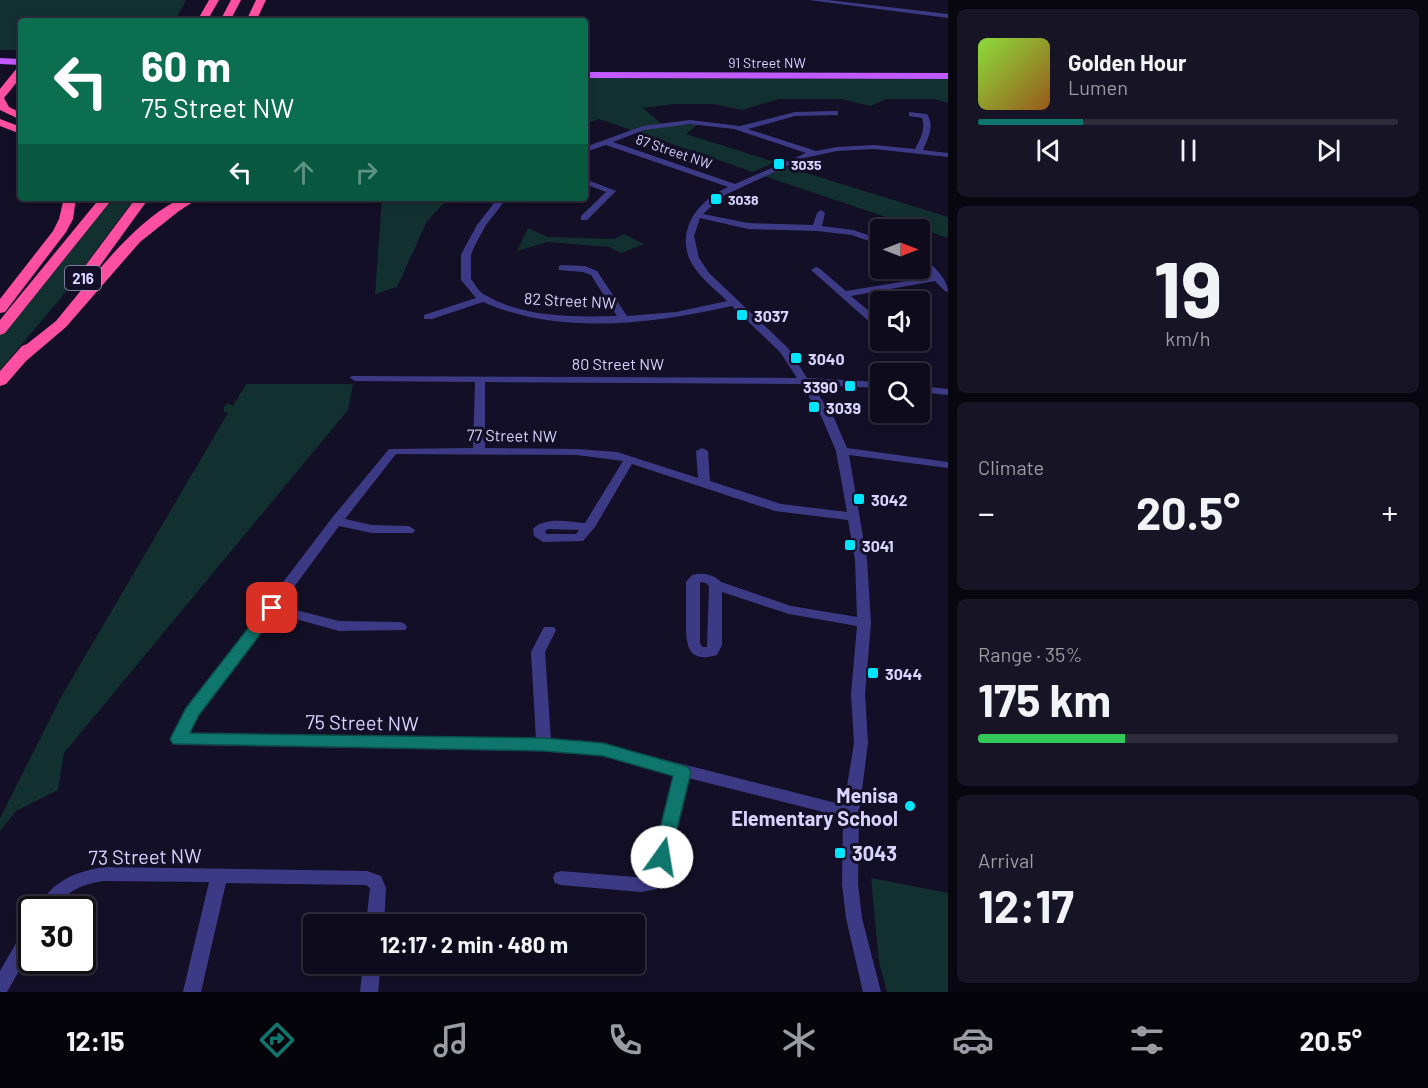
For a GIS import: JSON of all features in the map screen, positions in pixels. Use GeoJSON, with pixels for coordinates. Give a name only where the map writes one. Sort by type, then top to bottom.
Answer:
{"type":"FeatureCollection","features":[{"type":"Feature","properties":{"kind":"highway"},"geometry":{"type":"LineString","coordinates":[[204,18],[214,0]]}},
{"type":"Feature","properties":{"kind":"highway"},"geometry":{"type":"LineString","coordinates":[[215,18],[219,0]]}},
{"type":"Feature","properties":{"kind":"highway"},"geometry":{"type":"LineString","coordinates":[[227,18],[236,0]]}},
{"type":"Feature","properties":{"kind":"highway"},"geometry":{"type":"LineString","coordinates":[[254,18],[261,0]]}},
{"type":"Feature","properties":{"kind":"highway"},"geometry":{"type":"LineString","coordinates":[[15,66],[1,90],[5,109],[18,116]]}},
{"type":"Feature","properties":{"kind":"highway"},"geometry":{"type":"LineString","coordinates":[[1,90],[18,78]]}},
{"type":"Feature","properties":{"kind":"highway"},"geometry":{"type":"LineString","coordinates":[[0,122],[18,130]]}},
{"type":"Feature","properties":{"kind":"highway"},"geometry":{"type":"LineString","coordinates":[[0,309],[59,232],[66,219],[69,201]]}},
{"type":"Feature","properties":{"kind":"highway","name":"216"},"geometry":{"type":"LineString","coordinates":[[0,330],[105,201]]}},
{"type":"Feature","properties":{"kind":"highway","name":"216"},"geometry":{"type":"LineString","coordinates":[[0,381],[141,201]]}},
{"type":"Feature","properties":{"kind":"highway"},"geometry":{"type":"LineString","coordinates":[[21,357],[61,324],[135,239],[174,208],[187,201]]}},
{"type":"Feature","properties":{"kind":"main road"},"geometry":{"type":"LineString","coordinates":[[0,61],[15,66]]}},
{"type":"Feature","properties":{"kind":"main road","name":"91 Street NW"},"geometry":{"type":"LineString","coordinates":[[588,69],[948,68]]}},
{"type":"Feature","properties":{"kind":"main road","name":"91 Street NW"},"geometry":{"type":"LineString","coordinates":[[588,75],[948,76]]}},
{"type":"Feature","properties":{"kind":"street"},"geometry":{"type":"LineString","coordinates":[[812,0],[948,16]]}},
{"type":"Feature","properties":{"kind":"street"},"geometry":{"type":"LineString","coordinates":[[741,129],[795,114],[835,113]]}},
{"type":"Feature","properties":{"kind":"street"},"geometry":{"type":"LineString","coordinates":[[912,114],[924,116],[927,120],[927,132],[919,150]]}},
{"type":"Feature","properties":{"kind":"street"},"geometry":{"type":"LineString","coordinates":[[588,149],[643,128],[669,123],[703,123],[741,129],[815,153]]}},
{"type":"Feature","properties":{"kind":"street","name":"87 Street NW"},"geometry":{"type":"LineString","coordinates":[[605,142],[734,186]]}},
{"type":"Feature","properties":{"kind":"street"},"geometry":{"type":"LineString","coordinates":[[872,992],[854,918],[850,884],[851,813],[861,743],[858,694],[864,623],[861,560],[842,451],[828,418],[806,381],[784,350],[705,275],[694,258],[690,236],[697,215],[708,203],[734,186],[785,163],[815,153],[861,147],[919,150],[948,155]]}},
{"type":"Feature","properties":{"kind":"street"},"geometry":{"type":"LineString","coordinates":[[584,218],[612,191],[588,182]]}},
{"type":"Feature","properties":{"kind":"street","name":"82 Street NW"},"geometry":{"type":"LineString","coordinates":[[500,201],[487,215],[474,236],[463,267],[464,278],[468,286],[482,298],[506,309],[534,315],[623,318],[671,316],[735,302]]}},
{"type":"Feature","properties":{"kind":"street"},"geometry":{"type":"LineString","coordinates":[[817,228],[821,213]]}},
{"type":"Feature","properties":{"kind":"street"},"geometry":{"type":"LineString","coordinates":[[697,215],[748,226],[817,228],[853,233],[870,239]]}},
{"type":"Feature","properties":{"kind":"street","name":"82 Street NW"},"geometry":{"type":"LineString","coordinates":[[562,268],[585,269],[594,273],[623,318]]}},
{"type":"Feature","properties":{"kind":"street"},"geometry":{"type":"LineString","coordinates":[[816,270],[870,317]]}},
{"type":"Feature","properties":{"kind":"street"},"geometry":{"type":"LineString","coordinates":[[930,270],[948,289]]}},
{"type":"Feature","properties":{"kind":"street"},"geometry":{"type":"LineString","coordinates":[[844,294],[948,272]]}},
{"type":"Feature","properties":{"kind":"street"},"geometry":{"type":"LineString","coordinates":[[428,317],[482,298]]}},
{"type":"Feature","properties":{"kind":"street","name":"80 Street NW"},"geometry":{"type":"LineString","coordinates":[[355,378],[806,381],[870,384]]}},
{"type":"Feature","properties":{"kind":"street"},"geometry":{"type":"LineString","coordinates":[[479,451],[480,379]]}},
{"type":"Feature","properties":{"kind":"street"},"geometry":{"type":"LineString","coordinates":[[930,389],[948,392]]}},
{"type":"Feature","properties":{"kind":"street","name":"77 Street NW"},"geometry":{"type":"LineString","coordinates":[[336,521],[393,451],[604,453],[630,458],[780,508],[854,517]]}},
{"type":"Feature","properties":{"kind":"street"},"geometry":{"type":"LineString","coordinates":[[702,451],[704,484]]}},
{"type":"Feature","properties":{"kind":"street"},"geometry":{"type":"LineString","coordinates":[[842,451],[948,465]]}},
{"type":"Feature","properties":{"kind":"street"},"geometry":{"type":"LineString","coordinates":[[589,527],[630,458]]}},
{"type":"Feature","properties":{"kind":"street"},"geometry":{"type":"LineString","coordinates":[[400,627],[339,626],[272,608],[336,521],[372,529],[409,530]]}},
{"type":"Feature","properties":{"kind":"street"},"geometry":{"type":"LineString","coordinates":[[716,585],[714,649],[706,653],[699,652],[693,645],[693,582],[697,578],[710,579],[716,585],[789,610],[864,623]]}},
{"type":"Feature","properties":{"kind":"street","name":"75 Street NW"},"geometry":{"type":"LineString","coordinates":[[272,608],[192,712],[179,739],[544,744],[603,750],[682,772],[851,813]]}},
{"type":"Feature","properties":{"kind":"street"},"geometry":{"type":"LineString","coordinates":[[544,744],[538,652],[549,630]]}},
{"type":"Feature","properties":{"kind":"street"},"geometry":{"type":"LineString","coordinates":[[561,878],[651,884],[657,878],[682,772]]}},
{"type":"Feature","properties":{"kind":"street","name":"73 Street NW"},"geometry":{"type":"LineString","coordinates":[[55,896],[71,880],[104,874],[367,878],[375,881],[378,888],[376,914]]}},
{"type":"Feature","properties":{"kind":"street","name":"73 Street NW"},"geometry":{"type":"LineString","coordinates":[[192,992],[219,876]]}},
{"type":"Feature","properties":{"kind":"street"},"geometry":{"type":"LineString","coordinates":[[0,988],[18,956]]}},
{"type":"Feature","properties":{"kind":"street"},"geometry":{"type":"LineString","coordinates":[[369,992],[371,974]]}},
{"type":"Feature","properties":{"kind":"green space"},"geometry":{"type":"Polygon","coordinates":[[[0,0],[186,0],[177,18],[18,18],[18,50],[0,50],[0,0]]]}},
{"type":"Feature","properties":{"kind":"green space"},"geometry":{"type":"Polygon","coordinates":[[[588,78],[948,79],[948,103],[934,99],[887,99],[870,106],[841,99],[779,99],[742,110],[713,104],[674,104],[643,108],[664,126],[698,124],[686,134],[775,162],[753,172],[599,119],[588,123],[588,78]]]}},
{"type":"Feature","properties":{"kind":"green space"},"geometry":{"type":"Polygon","coordinates":[[[787,167],[948,217],[948,238],[930,232],[930,219],[892,219],[764,176],[787,167]]]}},
{"type":"Feature","properties":{"kind":"green space"},"geometry":{"type":"Polygon","coordinates":[[[110,201],[133,201],[60,299],[0,370],[0,335],[54,272],[110,201]]]}},
{"type":"Feature","properties":{"kind":"green space"},"geometry":{"type":"Polygon","coordinates":[[[382,201],[446,201],[427,221],[397,287],[375,294],[382,201]]]}},
{"type":"Feature","properties":{"kind":"green space"},"geometry":{"type":"Polygon","coordinates":[[[528,228],[548,237],[614,239],[624,234],[644,244],[621,253],[609,247],[548,242],[517,251],[528,228]]]}},
{"type":"Feature","properties":{"kind":"green space"},"geometry":{"type":"Polygon","coordinates":[[[246,384],[353,384],[348,410],[64,753],[58,790],[16,811],[0,831],[0,818],[61,697],[228,413],[224,412],[224,407],[228,403],[233,406],[246,384]]]}},
{"type":"Feature","properties":{"kind":"green space"},"geometry":{"type":"Polygon","coordinates":[[[871,878],[948,893],[948,992],[887,992],[879,962],[871,878]]]}},
{"type":"Feature","properties":{"kind":"place","name":"3035"},"geometry":{"type":"Point","coordinates":[779,164]}},
{"type":"Feature","properties":{"kind":"place","name":"3038"},"geometry":{"type":"Point","coordinates":[716,199]}},
{"type":"Feature","properties":{"kind":"place","name":"3037"},"geometry":{"type":"Point","coordinates":[742,315]}},
{"type":"Feature","properties":{"kind":"place","name":"3040"},"geometry":{"type":"Point","coordinates":[796,358]}},
{"type":"Feature","properties":{"kind":"place","name":"3390"},"geometry":{"type":"Point","coordinates":[850,386]}},
{"type":"Feature","properties":{"kind":"place","name":"3039"},"geometry":{"type":"Point","coordinates":[814,407]}},
{"type":"Feature","properties":{"kind":"place","name":"3042"},"geometry":{"type":"Point","coordinates":[859,499]}},
{"type":"Feature","properties":{"kind":"place","name":"3041"},"geometry":{"type":"Point","coordinates":[850,545]}},
{"type":"Feature","properties":{"kind":"place","name":"3044"},"geometry":{"type":"Point","coordinates":[873,673]}},
{"type":"Feature","properties":{"kind":"place","name":"Menisa Elementary School"},"geometry":{"type":"Point","coordinates":[910,806]}},
{"type":"Feature","properties":{"kind":"place","name":"3043"},"geometry":{"type":"Point","coordinates":[840,853]}},
{"type":"Feature","properties":{"kind":"route"},"geometry":{"type":"LineString","coordinates":[[272,608],[192,712],[179,739],[544,744],[603,750],[682,772],[662,857]]}}]}
